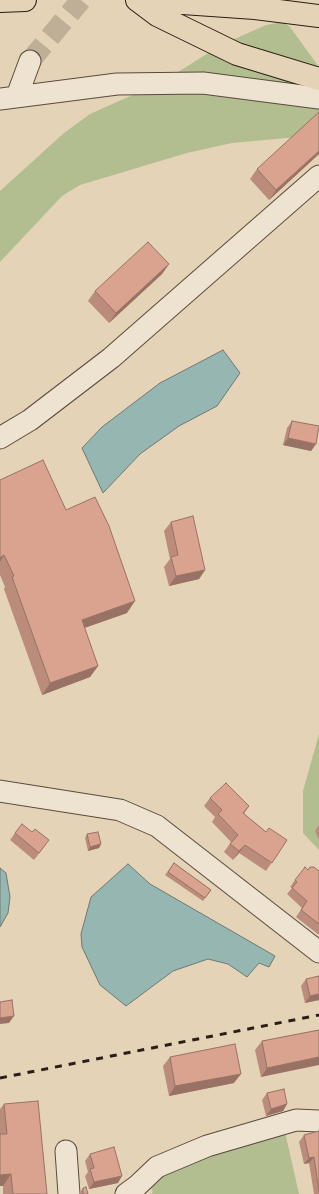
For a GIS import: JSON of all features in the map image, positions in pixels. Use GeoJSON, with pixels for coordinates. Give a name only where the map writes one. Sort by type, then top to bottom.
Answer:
{"type":"FeatureCollection","features":[{"type":"Feature","properties":{"kind":"highway"},"geometry":{"type":"LineString","coordinates":[[0,1],[25,0]]}},
{"type":"Feature","properties":{"kind":"highway"},"geometry":{"type":"LineString","coordinates":[[138,0],[255,8],[319,16]]}},
{"type":"Feature","properties":{"kind":"highway"},"geometry":{"type":"LineString","coordinates":[[138,0],[157,15],[238,54],[319,78]]}},
{"type":"Feature","properties":{"kind":"street"},"geometry":{"type":"LineString","coordinates":[[9,98],[30,61]]}},
{"type":"Feature","properties":{"kind":"street"},"geometry":{"type":"LineString","coordinates":[[9,98],[117,84],[203,83],[319,98]]}},
{"type":"Feature","properties":{"kind":"street"},"geometry":{"type":"LineString","coordinates":[[0,438],[30,420],[111,358],[319,176]]}},
{"type":"Feature","properties":{"kind":"street"},"geometry":{"type":"LineString","coordinates":[[0,791],[120,810],[157,826],[319,952]]}},
{"type":"Feature","properties":{"kind":"street"},"geometry":{"type":"LineString","coordinates":[[126,1194],[157,1167],[207,1146],[296,1120],[319,1122]]}},
{"type":"Feature","properties":{"kind":"street"},"geometry":{"type":"LineString","coordinates":[[66,1152],[69,1194]]}},
{"type":"Feature","properties":{"kind":"green space"},"geometry":{"type":"Polygon","coordinates":[[[283,22],[290,27],[319,67],[319,135],[232,143],[187,153],[80,185],[62,196],[0,262],[0,191],[64,133],[90,114],[162,82],[221,45],[266,25],[283,22]]]}},
{"type":"Feature","properties":{"kind":"green space"},"geometry":{"type":"Polygon","coordinates":[[[319,734],[319,850],[303,833],[303,791],[319,734]]]}},
{"type":"Feature","properties":{"kind":"green space"},"geometry":{"type":"Polygon","coordinates":[[[285,1132],[299,1194],[151,1194],[153,1192],[148,1182],[197,1156],[285,1132]]]}},
{"type":"Feature","properties":{"kind":"water"},"geometry":{"type":"Polygon","coordinates":[[[223,350],[240,373],[217,406],[179,426],[140,454],[103,493],[82,448],[102,427],[160,383],[223,350]]]}},
{"type":"Feature","properties":{"kind":"water"},"geometry":{"type":"Polygon","coordinates":[[[128,864],[150,884],[275,956],[269,967],[259,963],[247,977],[228,964],[208,959],[173,971],[126,1006],[100,985],[82,947],[81,934],[91,897],[128,864]]]}},
{"type":"Feature","properties":{"kind":"water"},"geometry":{"type":"Polygon","coordinates":[[[0,868],[6,873],[10,897],[8,913],[0,927],[0,868]]]}},
{"type":"Feature","properties":{"kind":"building"},"geometry":{"type":"Polygon","coordinates":[[[319,112],[319,151],[276,190],[257,169],[319,112]]]}},
{"type":"Feature","properties":{"kind":"building"},"geometry":{"type":"Polygon","coordinates":[[[148,242],[169,264],[116,313],[95,291],[148,242]]]}},
{"type":"Feature","properties":{"kind":"building"},"geometry":{"type":"Polygon","coordinates":[[[292,421],[319,426],[316,444],[288,438],[292,421]]]}},
{"type":"Feature","properties":{"kind":"building"},"geometry":{"type":"Polygon","coordinates":[[[43,460],[66,510],[95,497],[109,526],[135,601],[82,620],[98,666],[50,683],[12,577],[14,576],[4,555],[0,558],[0,480],[43,460]]]}},
{"type":"Feature","properties":{"kind":"building"},"geometry":{"type":"Polygon","coordinates":[[[193,516],[205,570],[176,576],[171,557],[178,555],[171,522],[193,516]]]}},
{"type":"Feature","properties":{"kind":"building"},"geometry":{"type":"Polygon","coordinates":[[[226,783],[249,806],[243,813],[266,832],[269,828],[287,840],[272,863],[245,845],[239,851],[230,844],[238,835],[218,814],[222,810],[210,798],[226,783]]]}},
{"type":"Feature","properties":{"kind":"building"},"geometry":{"type":"Polygon","coordinates":[[[22,824],[32,832],[35,829],[49,840],[39,853],[15,833],[22,824]]]}},
{"type":"Feature","properties":{"kind":"building"},"geometry":{"type":"Polygon","coordinates":[[[98,832],[101,844],[90,847],[87,834],[98,832]]]}},
{"type":"Feature","properties":{"kind":"building"},"geometry":{"type":"Polygon","coordinates":[[[174,863],[211,890],[205,898],[168,872],[174,863]]]}},
{"type":"Feature","properties":{"kind":"building"},"geometry":{"type":"Polygon","coordinates":[[[305,867],[308,870],[310,867],[314,867],[319,871],[319,924],[301,910],[307,901],[292,888],[297,882],[295,880],[305,867]]]}},
{"type":"Feature","properties":{"kind":"building"},"geometry":{"type":"Polygon","coordinates":[[[319,976],[319,994],[310,996],[306,979],[319,976]]]}},
{"type":"Feature","properties":{"kind":"building"},"geometry":{"type":"Polygon","coordinates":[[[12,1000],[14,1016],[0,1018],[0,1002],[12,1000]]]}},
{"type":"Feature","properties":{"kind":"building"},"geometry":{"type":"Polygon","coordinates":[[[319,1030],[319,1057],[267,1068],[262,1041],[319,1030]]]}},
{"type":"Feature","properties":{"kind":"building"},"geometry":{"type":"Polygon","coordinates":[[[235,1044],[241,1074],[175,1086],[170,1057],[235,1044]]]}},
{"type":"Feature","properties":{"kind":"building"},"geometry":{"type":"Polygon","coordinates":[[[284,1089],[287,1104],[271,1109],[267,1093],[284,1089]]]}},
{"type":"Feature","properties":{"kind":"building"},"geometry":{"type":"Polygon","coordinates":[[[38,1101],[47,1194],[13,1194],[11,1174],[0,1175],[0,1134],[7,1134],[4,1104],[38,1101]]]}},
{"type":"Feature","properties":{"kind":"building"},"geometry":{"type":"Polygon","coordinates":[[[319,1131],[319,1192],[314,1157],[309,1158],[304,1135],[319,1131]]]}},
{"type":"Feature","properties":{"kind":"building"},"geometry":{"type":"Polygon","coordinates":[[[114,1147],[122,1176],[94,1182],[90,1169],[94,1168],[90,1154],[114,1147]]]}},
{"type":"Feature","properties":{"kind":"building"},"geometry":{"type":"Polygon","coordinates":[[[86,1187],[88,1194],[83,1194],[83,1188],[86,1187]]]}},
{"type":"Feature","properties":{"kind":"tunnel"},"geometry":{"type":"LineString","coordinates":[[30,61],[81,0]]}},
{"type":"Feature","properties":{"kind":"railway"},"geometry":{"type":"LineString","coordinates":[[0,1078],[319,1015]]}}]}
